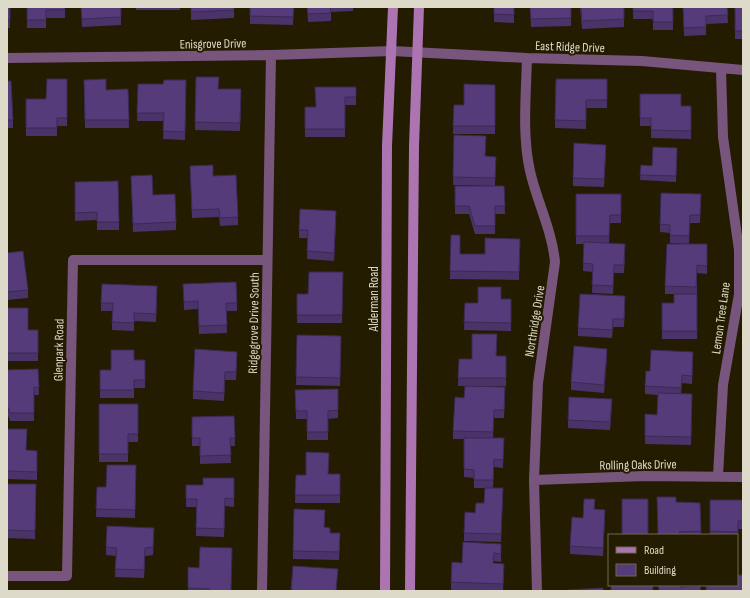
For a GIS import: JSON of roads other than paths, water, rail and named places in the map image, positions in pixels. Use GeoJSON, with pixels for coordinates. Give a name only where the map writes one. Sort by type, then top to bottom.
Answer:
{"type":"FeatureCollection","features":[{"type":"Feature","properties":{"kind":"main road","name":"Alderman Road"},"geometry":{"type":"LineString","coordinates":[[384,591],[387,146],[393,7]]}},
{"type":"Feature","properties":{"kind":"main road"},"geometry":{"type":"LineString","coordinates":[[410,591],[414,146],[419,7]]}},
{"type":"Feature","properties":{"kind":"street","name":"Enisgrove Drive"},"geometry":{"type":"LineString","coordinates":[[7,58],[271,55],[392,51],[418,52]]}},
{"type":"Feature","properties":{"kind":"street","name":"East Ridge Drive"},"geometry":{"type":"LineString","coordinates":[[418,52],[527,58],[642,61],[743,70]]}},
{"type":"Feature","properties":{"kind":"street","name":"Ridgegrove Drive South"},"geometry":{"type":"LineString","coordinates":[[262,591],[271,55]]}},
{"type":"Feature","properties":{"kind":"street","name":"Northridge Drive"},"geometry":{"type":"LineString","coordinates":[[527,58],[526,145],[530,171],[553,244],[555,262],[538,383],[534,480],[537,591]]}},
{"type":"Feature","properties":{"kind":"street","name":"Lemon Tree Lane"},"geometry":{"type":"LineString","coordinates":[[718,476],[723,385],[739,294],[739,250],[724,138],[720,69]]}},
{"type":"Feature","properties":{"kind":"street","name":"Glenpark Road"},"geometry":{"type":"LineString","coordinates":[[7,576],[67,576],[73,260],[267,260]]}},
{"type":"Feature","properties":{"kind":"street","name":"Rolling Oaks Drive"},"geometry":{"type":"LineString","coordinates":[[534,480],[645,476],[743,477]]}}]}
